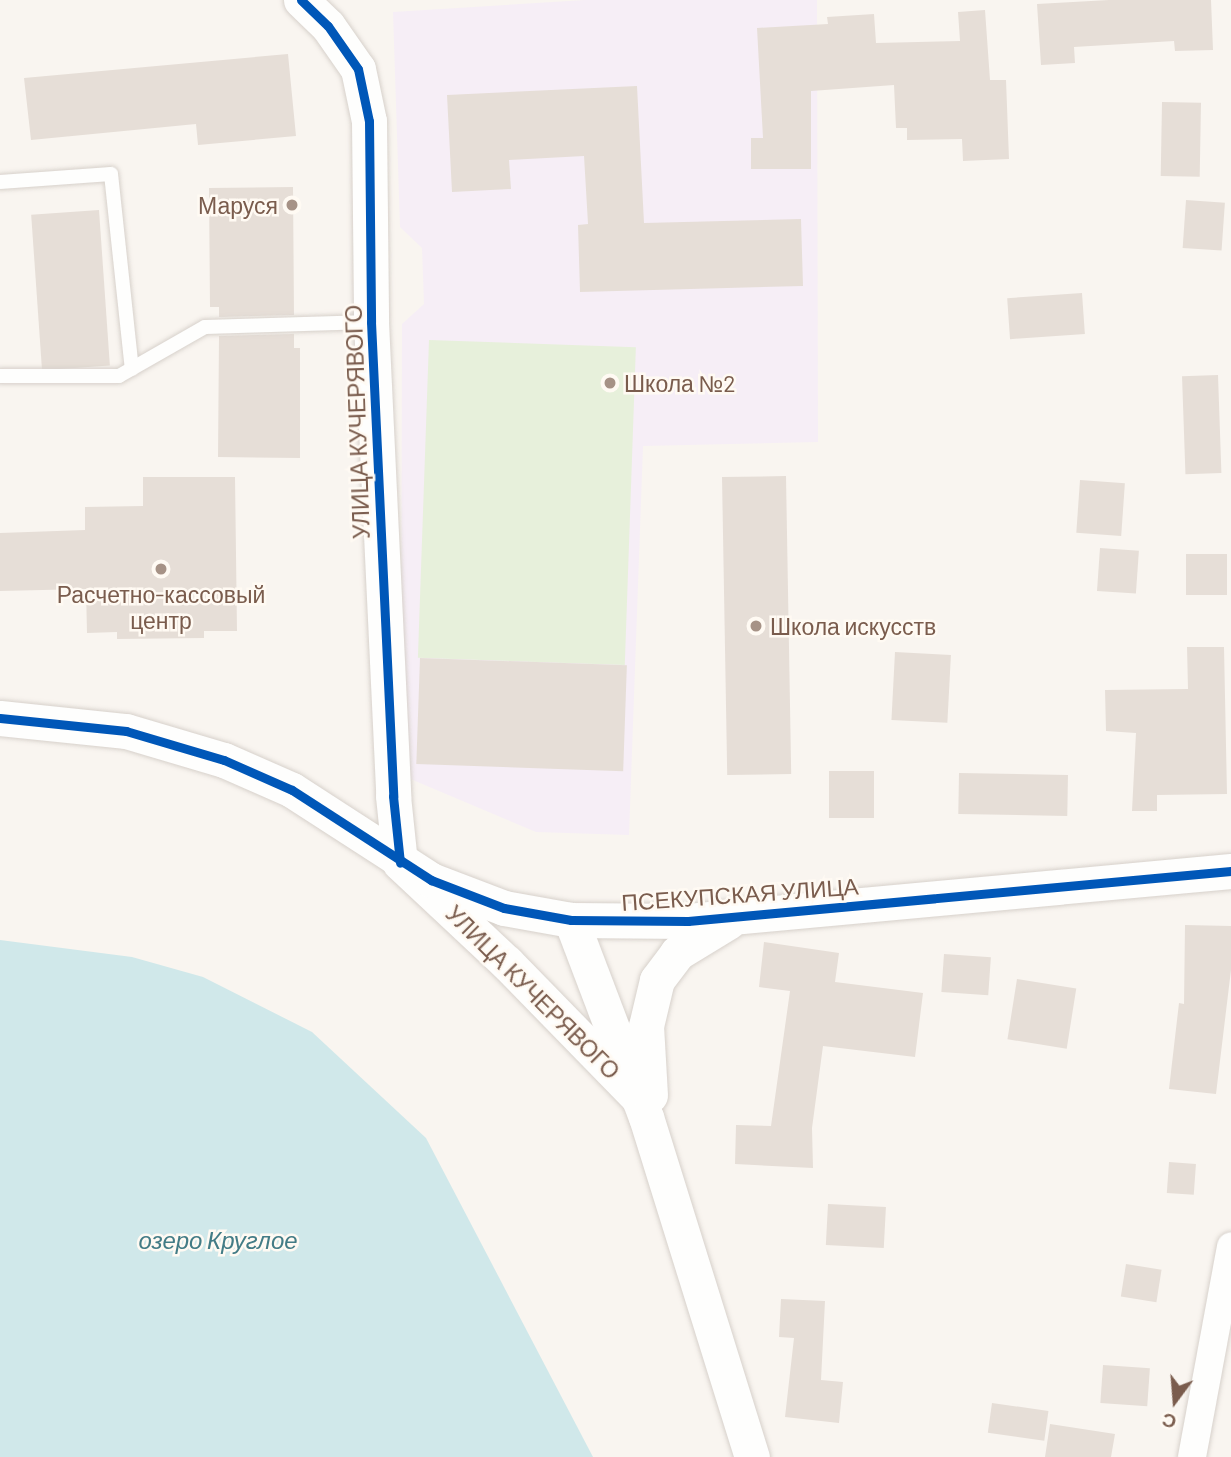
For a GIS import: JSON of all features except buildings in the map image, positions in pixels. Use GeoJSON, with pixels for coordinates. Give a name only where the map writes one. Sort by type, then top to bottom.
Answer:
{"type":"FeatureCollection","features":[{"type":"Feature","properties":{"kind":"street","name":"УЛИЦА КУЧЕРЯВОГО"},"geometry":{"type":"LineString","coordinates":[[301,0],[328,26],[358,69],[369,121],[371,322],[393,796],[400,863],[544,999],[636,1095]]}},
{"type":"Feature","properties":{"kind":"street","name":"ПСЕКУПСКАЯ УЛИЦА"},"geometry":{"type":"LineString","coordinates":[[0,718],[126,731],[224,760],[292,790],[400,863],[477,899],[572,920],[652,923],[1231,871]]}},
{"type":"Feature","properties":{"kind":"street","name":"УЛИЦА КУЧЕРЯВОГО"},"geometry":{"type":"LineString","coordinates":[[656,1147],[646,1051],[652,995],[677,953],[740,916]]}},
{"type":"Feature","properties":{"kind":"street","name":"УЛИЦА КУЧЕРЯВОГО"},"geometry":{"type":"LineString","coordinates":[[572,920],[656,1147],[752,1457]]}},
{"type":"Feature","properties":{"kind":"street"},"geometry":{"type":"LineString","coordinates":[[1192,1457],[1231,1247]]}},
{"type":"Feature","properties":{"kind":"lane"},"geometry":{"type":"LineString","coordinates":[[0,182],[111,174],[132,369]]}},
{"type":"Feature","properties":{"kind":"lane"},"geometry":{"type":"LineString","coordinates":[[0,376],[119,376],[205,327],[371,322]]}},
{"type":"Feature","properties":{"kind":"shaded area","name":"Школа №2"},"geometry":{"type":"Polygon","coordinates":[[[585,0],[817,0],[818,442],[643,446],[629,835],[536,832],[401,775],[402,324],[424,304],[422,248],[400,227],[393,12],[585,0]]]}},
{"type":"Feature","properties":{"kind":"green space"},"geometry":{"type":"Polygon","coordinates":[[[429,340],[636,347],[625,665],[418,658],[429,340]]]}},
{"type":"Feature","properties":{"kind":"water","name":"озеро Круглое"},"geometry":{"type":"Polygon","coordinates":[[[0,940],[132,957],[203,977],[312,1032],[426,1138],[593,1457],[0,1457],[0,940]]]}},
{"type":"Feature","properties":{"kind":"cycle path"},"geometry":{"type":"LineString","coordinates":[[301,0],[328,26],[358,69],[369,121],[371,322],[393,796],[400,863]]}},
{"type":"Feature","properties":{"kind":"cycle path"},"geometry":{"type":"LineString","coordinates":[[0,718],[126,731],[224,760],[292,790],[431,880],[504,908],[571,920],[688,921],[1231,871]]}},
{"type":"Feature","properties":{"kind":"place","name":"Маруся"},"geometry":{"type":"Point","coordinates":[292,205]}},
{"type":"Feature","properties":{"kind":"place","name":"Школа №2"},"geometry":{"type":"Point","coordinates":[610,383]}},
{"type":"Feature","properties":{"kind":"place","name":"Расчетно-кассовый центр"},"geometry":{"type":"Point","coordinates":[161,569]}},
{"type":"Feature","properties":{"kind":"place","name":"Школа искусств"},"geometry":{"type":"Point","coordinates":[756,626]}}]}
